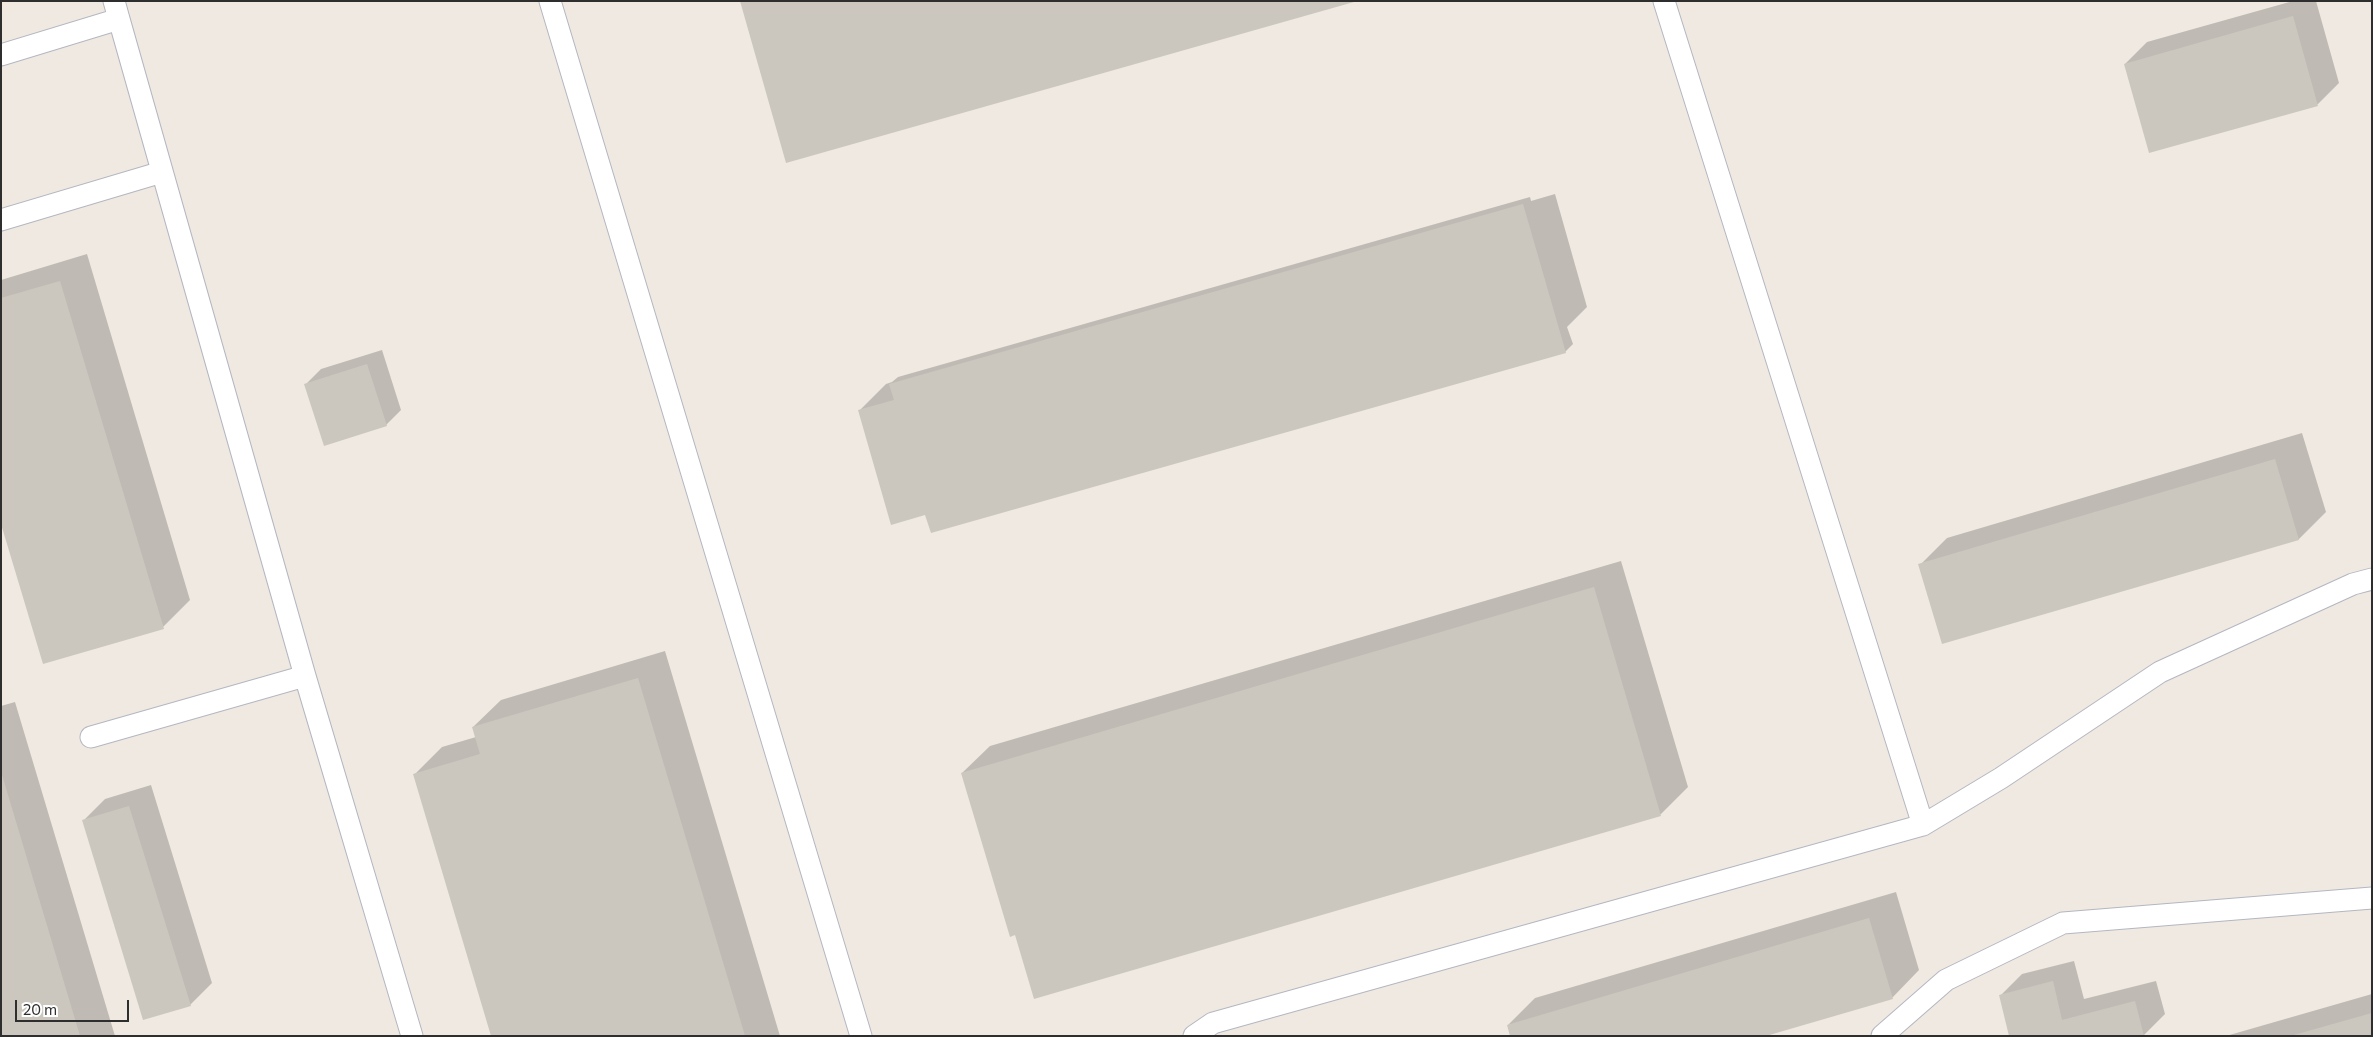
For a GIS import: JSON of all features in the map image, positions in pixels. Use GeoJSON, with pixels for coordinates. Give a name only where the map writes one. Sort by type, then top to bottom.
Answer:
{"type":"FeatureCollection","features":[{"type":"Feature","properties":{"kind":"lane"},"geometry":{"type":"LineString","coordinates":[[550,1],[861,1036]]}},
{"type":"Feature","properties":{"kind":"lane"},"geometry":{"type":"LineString","coordinates":[[1664,1],[1923,825]]}},
{"type":"Feature","properties":{"kind":"lane"},"geometry":{"type":"LineString","coordinates":[[1,55],[116,10],[305,676],[412,1036]]}},
{"type":"Feature","properties":{"kind":"lane"},"geometry":{"type":"LineString","coordinates":[[1,220],[162,172]]}},
{"type":"Feature","properties":{"kind":"lane"},"geometry":{"type":"LineString","coordinates":[[1194,1036],[1213,1023],[1923,825],[2001,778],[2160,672],[2353,584],[2372,579]]}},
{"type":"Feature","properties":{"kind":"lane"},"geometry":{"type":"LineString","coordinates":[[91,737],[305,676]]}},
{"type":"Feature","properties":{"kind":"lane"},"geometry":{"type":"LineString","coordinates":[[1882,1036],[1946,980],[2063,923],[2372,898]]}},
{"type":"Feature","properties":{"kind":"building"},"geometry":{"type":"Polygon","coordinates":[[[740,1],[1354,1],[1354,2],[786,163],[740,1]]]}},
{"type":"Feature","properties":{"kind":"building"},"geometry":{"type":"Polygon","coordinates":[[[2293,16],[2318,106],[2149,153],[2124,64],[2293,16]]]}},
{"type":"Feature","properties":{"kind":"building"},"geometry":{"type":"Polygon","coordinates":[[[1523,204],[1566,353],[931,533],[925,515],[891,525],[858,410],[894,400],[889,384],[1523,204]]]}},
{"type":"Feature","properties":{"kind":"building"},"geometry":{"type":"Polygon","coordinates":[[[60,281],[164,629],[43,664],[1,524],[1,298],[60,281]]]}},
{"type":"Feature","properties":{"kind":"building"},"geometry":{"type":"Polygon","coordinates":[[[367,364],[387,426],[324,446],[304,384],[367,364]]]}},
{"type":"Feature","properties":{"kind":"building"},"geometry":{"type":"Polygon","coordinates":[[[2275,459],[2299,540],[1942,644],[1918,564],[2275,459]]]}},
{"type":"Feature","properties":{"kind":"building"},"geometry":{"type":"Polygon","coordinates":[[[1594,587],[1661,816],[1034,999],[1015,935],[1010,937],[961,773],[1594,587]]]}},
{"type":"Feature","properties":{"kind":"building"},"geometry":{"type":"Polygon","coordinates":[[[638,678],[745,1036],[491,1036],[413,774],[480,754],[472,727],[638,678]]]}},
{"type":"Feature","properties":{"kind":"building"},"geometry":{"type":"Polygon","coordinates":[[[2,775],[80,1036],[1,1036],[2,775]]]}},
{"type":"Feature","properties":{"kind":"building"},"geometry":{"type":"Polygon","coordinates":[[[129,806],[191,1006],[143,1020],[82,820],[129,806]]]}},
{"type":"Feature","properties":{"kind":"building"},"geometry":{"type":"Polygon","coordinates":[[[1869,918],[1893,999],[1766,1036],[1510,1036],[1507,1025],[1869,918]]]}},
{"type":"Feature","properties":{"kind":"building"},"geometry":{"type":"Polygon","coordinates":[[[2053,981],[2062,1020],[2135,1001],[2144,1036],[2009,1036],[1999,995],[2053,981]]]}},
{"type":"Feature","properties":{"kind":"building"},"geometry":{"type":"Polygon","coordinates":[[[2372,1013],[2372,1036],[2294,1036],[2294,1035],[2372,1013]]]}}]}
